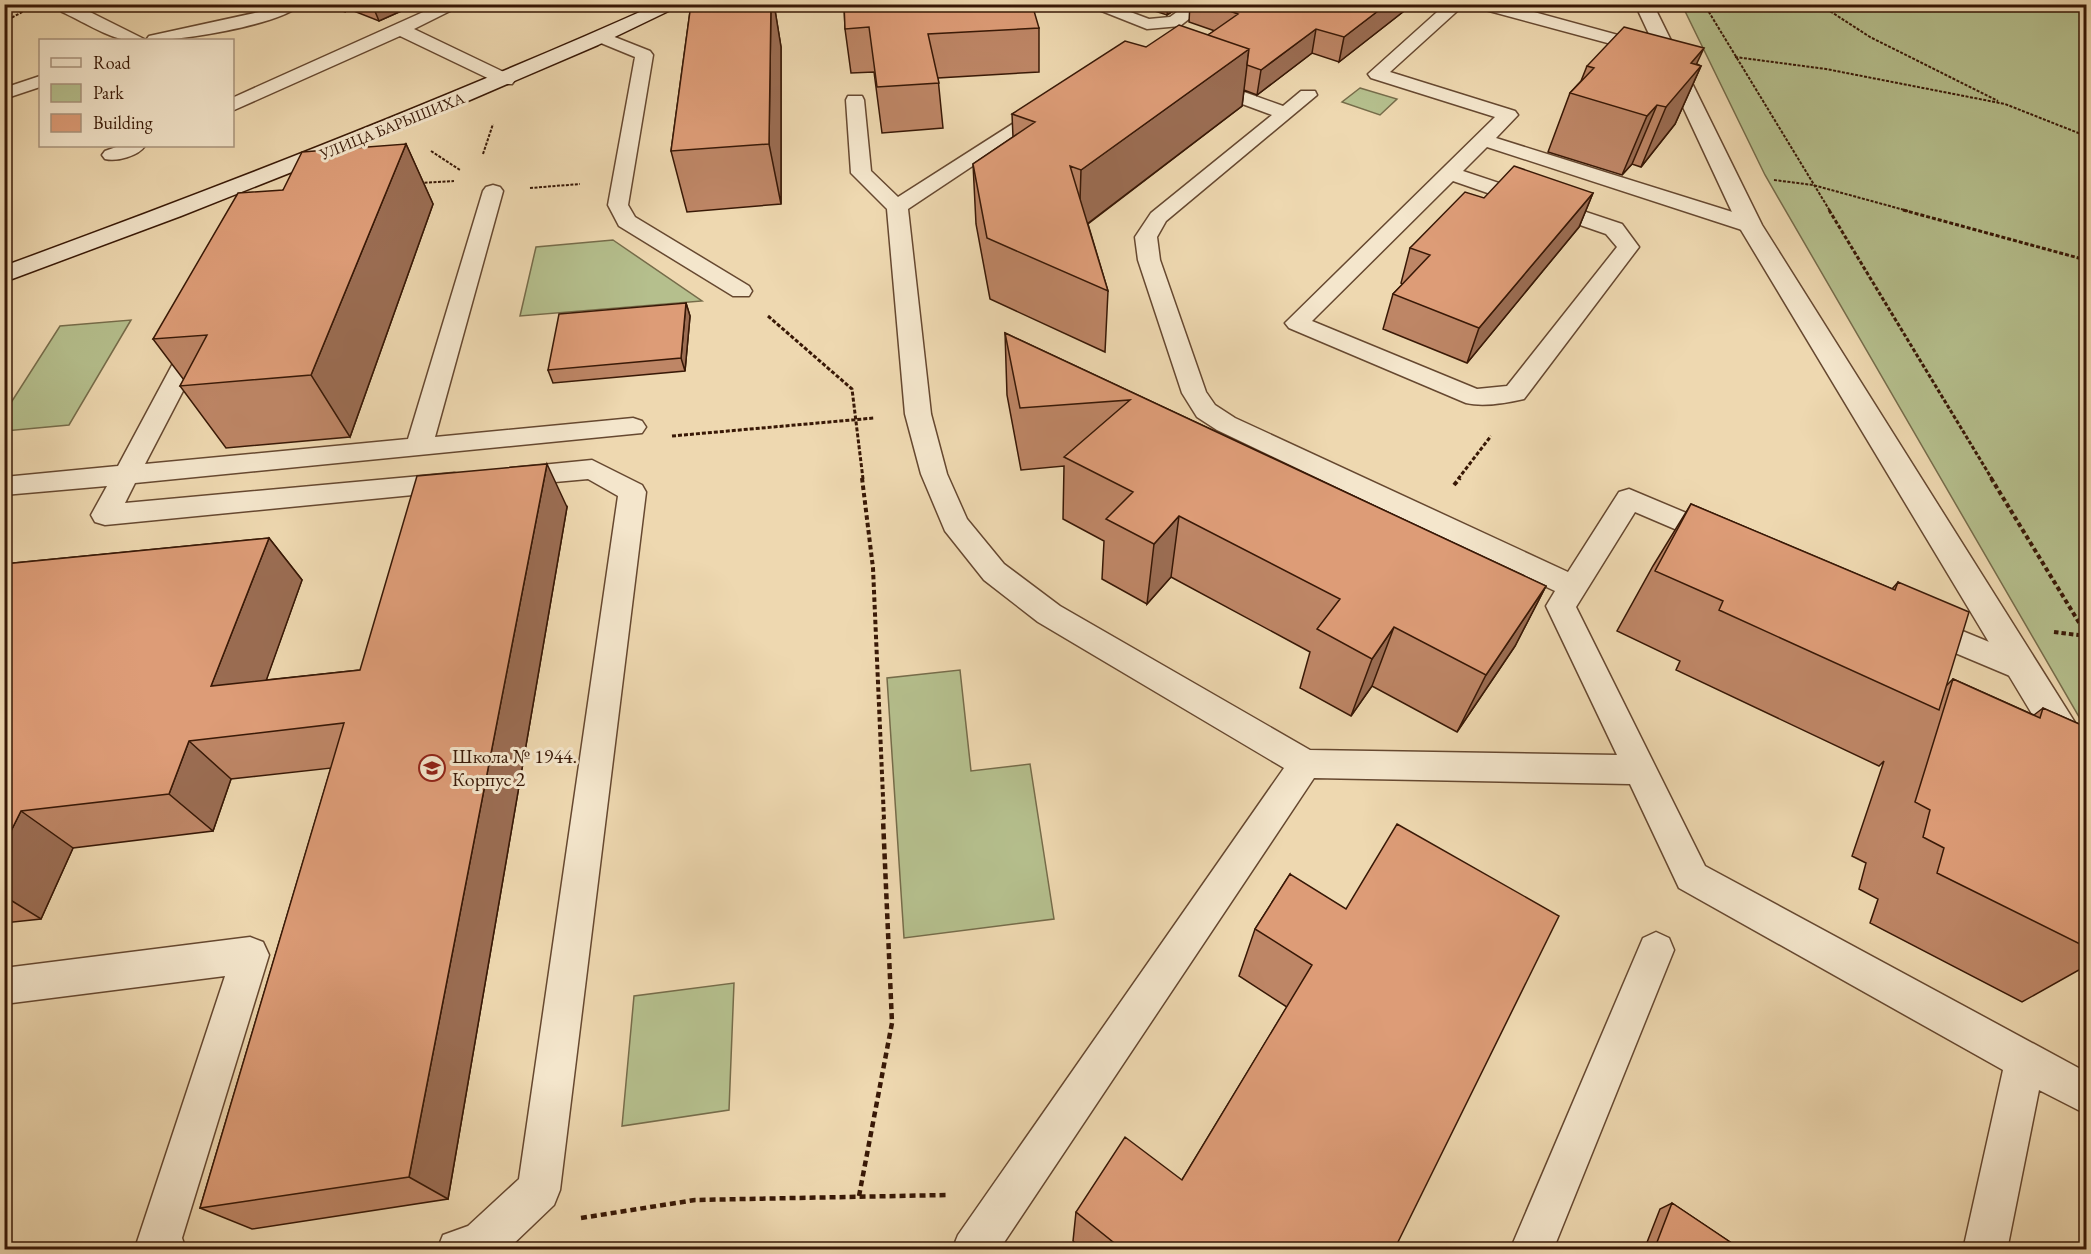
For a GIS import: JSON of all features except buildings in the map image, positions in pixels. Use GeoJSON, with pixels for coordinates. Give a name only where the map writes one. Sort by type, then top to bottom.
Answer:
{"type":"FeatureCollection","features":[{"type":"Feature","properties":{"kind":"street","name":"УЛИЦА БАРЫШИХА"},"geometry":{"type":"LineString","coordinates":[[4,275],[240,197],[674,4]]}},
{"type":"Feature","properties":{"kind":"street"},"geometry":{"type":"LineString","coordinates":[[1644,4],[1750,225],[2086,771]]}},
{"type":"Feature","properties":{"kind":"lane"},"geometry":{"type":"LineString","coordinates":[[77,4],[68,8],[136,39]]}},
{"type":"Feature","properties":{"kind":"lane"},"geometry":{"type":"LineString","coordinates":[[160,39],[264,16],[293,4]]}},
{"type":"Feature","properties":{"kind":"lane"},"geometry":{"type":"LineString","coordinates":[[234,104],[313,71],[400,28],[456,4]]}},
{"type":"Feature","properties":{"kind":"lane"},"geometry":{"type":"LineString","coordinates":[[1092,4],[1147,24],[1174,22],[1200,4]]}},
{"type":"Feature","properties":{"kind":"lane"},"geometry":{"type":"LineString","coordinates":[[1449,173],[1614,229],[1628,246],[1515,393],[1475,397],[1297,323],[1449,173],[1483,140],[1508,115],[1377,74],[1457,4]]}},
{"type":"Feature","properties":{"kind":"lane"},"geometry":{"type":"LineString","coordinates":[[1484,4],[1667,54]]}},
{"type":"Feature","properties":{"kind":"lane"},"geometry":{"type":"LineString","coordinates":[[400,28],[506,80]]}},
{"type":"Feature","properties":{"kind":"lane"},"geometry":{"type":"LineString","coordinates":[[602,37],[644,56],[618,206],[627,221],[741,291]]}},
{"type":"Feature","properties":{"kind":"lane"},"geometry":{"type":"LineString","coordinates":[[1185,77],[1285,113]]}},
{"type":"Feature","properties":{"kind":"lane"},"geometry":{"type":"LineString","coordinates":[[4,94],[39,81]]}},
{"type":"Feature","properties":{"kind":"lane"},"geometry":{"type":"LineString","coordinates":[[1308,95],[1158,217],[1146,237],[1149,260],[1194,393],[1206,411],[1226,424],[1573,587]]}},
{"type":"Feature","properties":{"kind":"lane"},"geometry":{"type":"LineString","coordinates":[[855,99],[861,173],[897,207],[918,414],[934,474],[955,524],[994,572],[1048,614],[1305,764],[1639,770]]}},
{"type":"Feature","properties":{"kind":"lane"},"geometry":{"type":"LineString","coordinates":[[897,207],[1065,99]]}},
{"type":"Feature","properties":{"kind":"lane"},"geometry":{"type":"LineString","coordinates":[[1483,140],[1750,225]]}},
{"type":"Feature","properties":{"kind":"lane"},"geometry":{"type":"LineString","coordinates":[[112,155],[132,147]]}},
{"type":"Feature","properties":{"kind":"lane"},"geometry":{"type":"LineString","coordinates":[[419,446],[493,191]]}},
{"type":"Feature","properties":{"kind":"lane"},"geometry":{"type":"LineString","coordinates":[[209,317],[105,514],[592,469],[632,492],[538,1190],[479,1246],[458,1250]]}},
{"type":"Feature","properties":{"kind":"lane"},"geometry":{"type":"LineString","coordinates":[[4,486],[633,427]]}},
{"type":"Feature","properties":{"kind":"lane"},"geometry":{"type":"LineString","coordinates":[[1749,551],[1629,499],[1561,606],[1692,877],[2086,1094]]}},
{"type":"Feature","properties":{"kind":"lane"},"geometry":{"type":"LineString","coordinates":[[1891,613],[2022,669]]}},
{"type":"Feature","properties":{"kind":"lane"},"geometry":{"type":"LineString","coordinates":[[973,1250],[1305,764]]}},
{"type":"Feature","properties":{"kind":"lane"},"geometry":{"type":"LineString","coordinates":[[1531,1250],[1656,950]]}},
{"type":"Feature","properties":{"kind":"lane"},"geometry":{"type":"LineString","coordinates":[[4,986],[250,955],[159,1242],[165,1250]]}},
{"type":"Feature","properties":{"kind":"lane"},"geometry":{"type":"LineString","coordinates":[[1985,1250],[2025,1060]]}},
{"type":"Feature","properties":{"kind":"path"},"geometry":{"type":"LineString","coordinates":[[4,22],[36,4]]}},
{"type":"Feature","properties":{"kind":"path"},"geometry":{"type":"LineString","coordinates":[[1704,4],[2086,634]]}},
{"type":"Feature","properties":{"kind":"path"},"geometry":{"type":"LineString","coordinates":[[1820,4],[1870,37],[2005,104],[2086,136]]}},
{"type":"Feature","properties":{"kind":"path"},"geometry":{"type":"LineString","coordinates":[[1735,57],[1826,69],[2005,104]]}},
{"type":"Feature","properties":{"kind":"path"},"geometry":{"type":"LineString","coordinates":[[482,157],[493,124]]}},
{"type":"Feature","properties":{"kind":"path"},"geometry":{"type":"LineString","coordinates":[[1725,174],[1813,185],[2086,260]]}},
{"type":"Feature","properties":{"kind":"path"},"geometry":{"type":"LineString","coordinates":[[417,184],[463,180]]}},
{"type":"Feature","properties":{"kind":"path"},"geometry":{"type":"LineString","coordinates":[[493,191],[622,181]]}},
{"type":"Feature","properties":{"kind":"path"},"geometry":{"type":"LineString","coordinates":[[741,291],[852,389],[873,568],[892,1023],[859,1196]]}},
{"type":"Feature","properties":{"kind":"path"},"geometry":{"type":"LineString","coordinates":[[633,427],[672,436],[831,422]]}},
{"type":"Feature","properties":{"kind":"path"},"geometry":{"type":"LineString","coordinates":[[510,1217],[540,1225],[695,1200],[1011,1195]]}},
{"type":"Feature","properties":{"kind":"green space"},"geometry":{"type":"Polygon","coordinates":[[[1682,5],[2086,5],[2086,729],[1765,175],[1682,5]]]}},
{"type":"Feature","properties":{"kind":"green space"},"geometry":{"type":"Polygon","coordinates":[[[1360,88],[1397,99],[1380,115],[1342,102],[1360,88]]]}},
{"type":"Feature","properties":{"kind":"green space"},"geometry":{"type":"Polygon","coordinates":[[[613,240],[702,301],[520,316],[536,247],[613,240]]]}},
{"type":"Feature","properties":{"kind":"green space"},"geometry":{"type":"Polygon","coordinates":[[[131,320],[69,425],[5,431],[5,412],[60,326],[131,320]]]}},
{"type":"Feature","properties":{"kind":"green space"},"geometry":{"type":"Polygon","coordinates":[[[960,670],[971,771],[1030,764],[1054,919],[904,938],[887,678],[960,670]]]}},
{"type":"Feature","properties":{"kind":"green space"},"geometry":{"type":"Polygon","coordinates":[[[734,983],[729,1110],[622,1126],[634,996],[734,983]]]}},
{"type":"Feature","properties":{"kind":"place","name":"Школа № 1944. Корпус 2"},"geometry":{"type":"Point","coordinates":[432,768]}}]}
